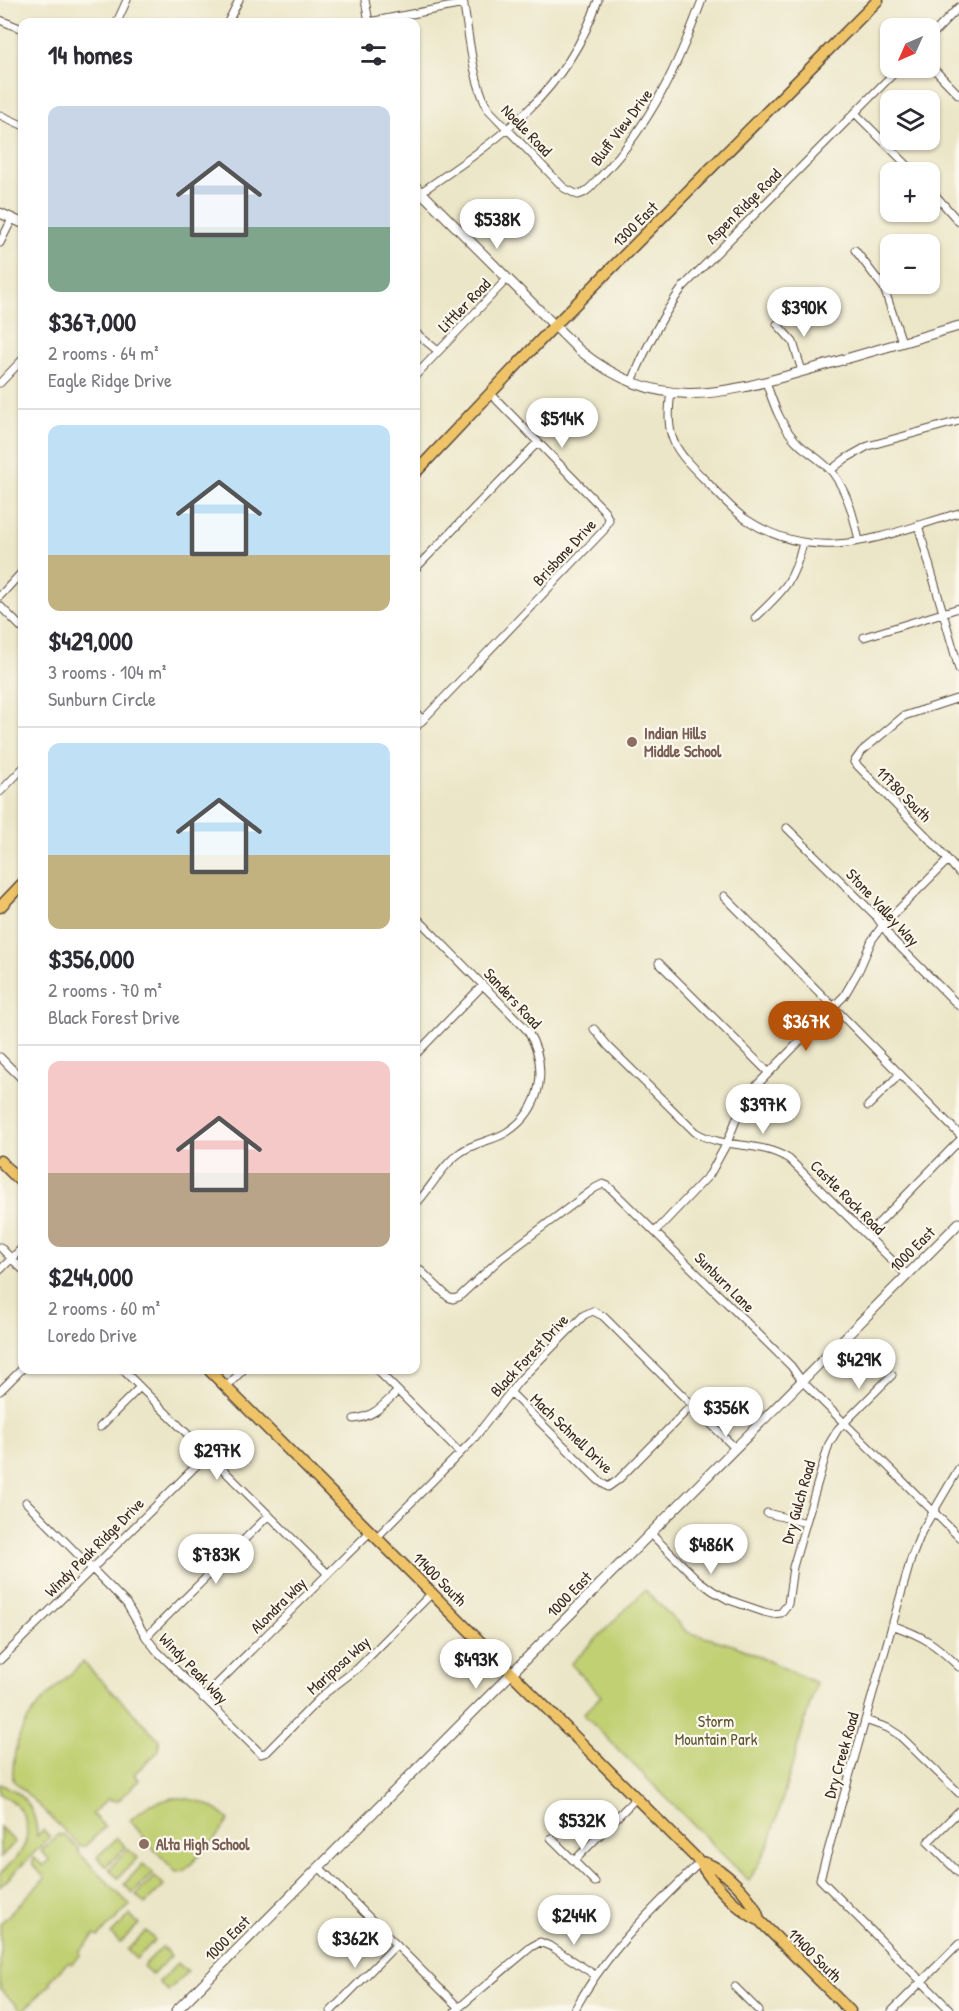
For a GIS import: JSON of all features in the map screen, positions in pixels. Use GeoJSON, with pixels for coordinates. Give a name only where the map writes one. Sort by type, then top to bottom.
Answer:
{"type":"FeatureCollection","features":[{"type":"Feature","properties":{"kind":"main road","name":"1300 East"},"geometry":{"type":"LineString","coordinates":[[420,468],[554,326],[878,0]]}},
{"type":"Feature","properties":{"kind":"main road"},"geometry":{"type":"LineString","coordinates":[[0,907],[18,888]]}},
{"type":"Feature","properties":{"kind":"main road"},"geometry":{"type":"LineString","coordinates":[[0,1161],[18,1177]]}},
{"type":"Feature","properties":{"kind":"main road","name":"11400 South"},"geometry":{"type":"LineString","coordinates":[[213,1374],[637,1797],[700,1862],[707,1874],[748,1914],[759,1920],[850,2011]]}},
{"type":"Feature","properties":{"kind":"street"},"geometry":{"type":"LineString","coordinates":[[119,18],[127,0]]}},
{"type":"Feature","properties":{"kind":"street"},"geometry":{"type":"LineString","coordinates":[[232,18],[238,0]]}},
{"type":"Feature","properties":{"kind":"street"},"geometry":{"type":"LineString","coordinates":[[365,0],[368,18]]}},
{"type":"Feature","properties":{"kind":"street"},"geometry":{"type":"LineString","coordinates":[[420,189],[507,131],[543,95],[565,67],[583,37],[598,0]]}},
{"type":"Feature","properties":{"kind":"street","name":"Bluff View Drive"},"geometry":{"type":"LineString","coordinates":[[578,195],[588,190],[609,168],[646,120],[675,71],[702,0]]}},
{"type":"Feature","properties":{"kind":"street"},"geometry":{"type":"LineString","coordinates":[[388,18],[463,2]]}},
{"type":"Feature","properties":{"kind":"street","name":"Noelle Road"},"geometry":{"type":"LineString","coordinates":[[463,2],[481,96],[488,109],[564,188],[578,195]]}},
{"type":"Feature","properties":{"kind":"street"},"geometry":{"type":"LineString","coordinates":[[940,27],[959,7]]}},
{"type":"Feature","properties":{"kind":"street"},"geometry":{"type":"LineString","coordinates":[[0,20],[18,27]]}},
{"type":"Feature","properties":{"kind":"street"},"geometry":{"type":"LineString","coordinates":[[940,75],[959,94]]}},
{"type":"Feature","properties":{"kind":"street","name":"Aspen Ridge Road"},"geometry":{"type":"LineString","coordinates":[[632,382],[652,336],[683,287],[889,78]]}},
{"type":"Feature","properties":{"kind":"street"},"geometry":{"type":"LineString","coordinates":[[855,113],[904,162]]}},
{"type":"Feature","properties":{"kind":"street"},"geometry":{"type":"LineString","coordinates":[[0,115],[18,123]]}},
{"type":"Feature","properties":{"kind":"street"},"geometry":{"type":"LineString","coordinates":[[420,194],[554,326],[594,362],[632,382],[671,392],[710,394],[766,382],[959,326]]}},
{"type":"Feature","properties":{"kind":"street"},"geometry":{"type":"LineString","coordinates":[[940,200],[959,222]]}},
{"type":"Feature","properties":{"kind":"street"},"geometry":{"type":"LineString","coordinates":[[0,213],[18,221]]}},
{"type":"Feature","properties":{"kind":"street"},"geometry":{"type":"LineString","coordinates":[[0,243],[12,219]]}},
{"type":"Feature","properties":{"kind":"street"},"geometry":{"type":"LineString","coordinates":[[855,250],[884,288],[902,342]]}},
{"type":"Feature","properties":{"kind":"street","name":"Littler Road"},"geometry":{"type":"LineString","coordinates":[[420,371],[507,279]]}},
{"type":"Feature","properties":{"kind":"street"},"geometry":{"type":"LineString","coordinates":[[777,324],[793,342],[802,371]]}},
{"type":"Feature","properties":{"kind":"street"},"geometry":{"type":"LineString","coordinates":[[420,336],[438,351]]}},
{"type":"Feature","properties":{"kind":"street"},"geometry":{"type":"LineString","coordinates":[[0,383],[18,364]]}},
{"type":"Feature","properties":{"kind":"street"},"geometry":{"type":"LineString","coordinates":[[766,382],[784,427],[831,470],[847,495],[859,542]]}},
{"type":"Feature","properties":{"kind":"street"},"geometry":{"type":"LineString","coordinates":[[671,392],[668,423],[670,435],[679,454],[743,517],[762,529],[803,543],[825,545],[859,542],[959,513]]}},
{"type":"Feature","properties":{"kind":"street","name":"Brisbane Drive"},"geometry":{"type":"LineString","coordinates":[[420,723],[607,525],[609,520],[604,510],[490,393]]}},
{"type":"Feature","properties":{"kind":"street"},"geometry":{"type":"LineString","coordinates":[[831,470],[868,446],[959,421]]}},
{"type":"Feature","properties":{"kind":"street"},"geometry":{"type":"LineString","coordinates":[[420,564],[538,442]]}},
{"type":"Feature","properties":{"kind":"street"},"geometry":{"type":"LineString","coordinates":[[918,525],[959,669]]}},
{"type":"Feature","properties":{"kind":"street"},"geometry":{"type":"LineString","coordinates":[[755,618],[784,589],[794,575],[803,543]]}},
{"type":"Feature","properties":{"kind":"street"},"geometry":{"type":"LineString","coordinates":[[0,596],[18,576]]}},
{"type":"Feature","properties":{"kind":"street"},"geometry":{"type":"LineString","coordinates":[[0,606],[18,624]]}},
{"type":"Feature","properties":{"kind":"street"},"geometry":{"type":"LineString","coordinates":[[864,637],[959,608]]}},
{"type":"Feature","properties":{"kind":"street","name":"11780 South"},"geometry":{"type":"LineString","coordinates":[[959,699],[904,717],[862,751],[854,762],[938,848],[959,873]]}},
{"type":"Feature","properties":{"kind":"street"},"geometry":{"type":"LineString","coordinates":[[420,717],[423,720]]}},
{"type":"Feature","properties":{"kind":"street"},"geometry":{"type":"LineString","coordinates":[[0,792],[18,773]]}},
{"type":"Feature","properties":{"kind":"street","name":"Stone Valley Way"},"geometry":{"type":"LineString","coordinates":[[787,828],[875,915],[892,939],[959,1005]]}},
{"type":"Feature","properties":{"kind":"street"},"geometry":{"type":"LineString","coordinates":[[655,1232],[706,1180],[727,1143],[745,1101],[768,1072],[833,1006],[852,983],[872,940],[882,926],[948,860]]}},
{"type":"Feature","properties":{"kind":"street"},"geometry":{"type":"LineString","coordinates":[[724,896],[959,1134]]}},
{"type":"Feature","properties":{"kind":"street","name":"Sanders Road"},"geometry":{"type":"LineString","coordinates":[[420,921],[518,1020],[534,1042],[539,1057],[539,1087],[534,1101],[517,1124],[495,1138],[470,1146],[461,1152],[447,1165],[420,1200]]}},
{"type":"Feature","properties":{"kind":"street"},"geometry":{"type":"LineString","coordinates":[[659,963],[768,1072]]}},
{"type":"Feature","properties":{"kind":"street"},"geometry":{"type":"LineString","coordinates":[[420,1050],[483,985]]}},
{"type":"Feature","properties":{"kind":"street","name":"Castle Rock Road"},"geometry":{"type":"LineString","coordinates":[[594,1029],[608,1046],[695,1132],[712,1140],[764,1147],[777,1151],[789,1159],[907,1275]]}},
{"type":"Feature","properties":{"kind":"street"},"geometry":{"type":"LineString","coordinates":[[0,1057],[18,1075]]}},
{"type":"Feature","properties":{"kind":"street"},"geometry":{"type":"LineString","coordinates":[[868,1106],[900,1074]]}},
{"type":"Feature","properties":{"kind":"street"},"geometry":{"type":"LineString","coordinates":[[867,1235],[959,1141]]}},
{"type":"Feature","properties":{"kind":"street","name":"Sunburn Lane"},"geometry":{"type":"LineString","coordinates":[[420,1270],[443,1293],[453,1299],[464,1294],[496,1263],[603,1184],[612,1189],[791,1366],[802,1381],[959,1537]]}},
{"type":"Feature","properties":{"kind":"street","name":"1000 East"},"geometry":{"type":"LineString","coordinates":[[176,2011],[959,1223]]}},
{"type":"Feature","properties":{"kind":"street"},"geometry":{"type":"LineString","coordinates":[[0,1246],[18,1265]]}},
{"type":"Feature","properties":{"kind":"street"},"geometry":{"type":"LineString","coordinates":[[0,1270],[18,1252]]}},
{"type":"Feature","properties":{"kind":"street","name":"Black Forest Drive"},"geometry":{"type":"LineString","coordinates":[[374,1534],[460,1453],[482,1430],[510,1392],[585,1315],[593,1311],[603,1316],[735,1448]]}},
{"type":"Feature","properties":{"kind":"street"},"geometry":{"type":"LineString","coordinates":[[0,1391],[18,1373]]}},
{"type":"Feature","properties":{"kind":"street"},"geometry":{"type":"LineString","coordinates":[[127,1374],[328,1574]]}},
{"type":"Feature","properties":{"kind":"street"},"geometry":{"type":"LineString","coordinates":[[226,1387],[239,1374]]}},
{"type":"Feature","properties":{"kind":"street"},"geometry":{"type":"LineString","coordinates":[[381,1374],[460,1453]]}},
{"type":"Feature","properties":{"kind":"street","name":"Dry Gulch Road"},"geometry":{"type":"LineString","coordinates":[[650,1533],[698,1580],[713,1591],[729,1600],[772,1614],[780,1612],[788,1604],[793,1567],[829,1444],[835,1433],[892,1375]]}},
{"type":"Feature","properties":{"kind":"street"},"geometry":{"type":"LineString","coordinates":[[100,1426],[140,1387]]}},
{"type":"Feature","properties":{"kind":"street"},"geometry":{"type":"LineString","coordinates":[[354,1419],[365,1418],[376,1413],[398,1391]]}},
{"type":"Feature","properties":{"kind":"street","name":"Mach Schnell Drive"},"geometry":{"type":"LineString","coordinates":[[510,1392],[598,1480],[608,1486],[618,1480],[692,1405]]}},
{"type":"Feature","properties":{"kind":"street","name":"Windy Peak Ridge Drive"},"geometry":{"type":"LineString","coordinates":[[0,1659],[208,1454]]}},
{"type":"Feature","properties":{"kind":"street","name":"Dry Creek Road"},"geometry":{"type":"LineString","coordinates":[[951,2011],[820,1879],[913,1552],[959,1468]]}},
{"type":"Feature","properties":{"kind":"street","name":"Windy Peak Way"},"geometry":{"type":"LineString","coordinates":[[26,1502],[126,1603],[157,1651],[261,1754]]}},
{"type":"Feature","properties":{"kind":"street"},"geometry":{"type":"LineString","coordinates":[[766,1513],[806,1523]]}},
{"type":"Feature","properties":{"kind":"street"},"geometry":{"type":"LineString","coordinates":[[146,1636],[269,1515]]}},
{"type":"Feature","properties":{"kind":"street","name":"Alondra Way"},"geometry":{"type":"LineString","coordinates":[[203,1698],[328,1574],[374,1534]]}},
{"type":"Feature","properties":{"kind":"street","name":"Mariposa Way"},"geometry":{"type":"LineString","coordinates":[[261,1754],[267,1752],[324,1695],[358,1668],[432,1593]]}},
{"type":"Feature","properties":{"kind":"street"},"geometry":{"type":"LineString","coordinates":[[892,1625],[921,1635],[934,1643],[959,1667]]}},
{"type":"Feature","properties":{"kind":"street"},"geometry":{"type":"LineString","coordinates":[[865,1720],[888,1728],[899,1735],[959,1793]]}},
{"type":"Feature","properties":{"kind":"street"},"geometry":{"type":"LineString","coordinates":[[574,1861],[637,1797]]}},
{"type":"Feature","properties":{"kind":"street"},"geometry":{"type":"LineString","coordinates":[[959,1811],[928,1842],[959,1873]]}},
{"type":"Feature","properties":{"kind":"street"},"geometry":{"type":"LineString","coordinates":[[551,1838],[595,1882]]}},
{"type":"Feature","properties":{"kind":"street"},"geometry":{"type":"LineString","coordinates":[[574,2011],[595,1975],[624,1938],[700,1862]]}},
{"type":"Feature","properties":{"kind":"street"},"geometry":{"type":"LineString","coordinates":[[319,1867],[457,2009],[540,1942],[552,1947],[595,1975]]}},
{"type":"Feature","properties":{"kind":"street"},"geometry":{"type":"LineString","coordinates":[[892,2011],[959,1944]]}},
{"type":"Feature","properties":{"kind":"street"},"geometry":{"type":"LineString","coordinates":[[331,2011],[396,1945]]}},
{"type":"Feature","properties":{"kind":"street"},"geometry":{"type":"LineString","coordinates":[[735,1987],[758,2010]]}},
{"type":"Feature","properties":{"kind":"green space","name":"Storm Mountain Park"},"geometry":{"type":"Polygon","coordinates":[[[645,1590],[687,1632],[736,1646],[816,1683],[770,1842],[749,1881],[583,1714],[601,1696],[571,1664],[645,1590]]]}},
{"type":"Feature","properties":{"kind":"green space"},"geometry":{"type":"Polygon","coordinates":[[[83,1662],[159,1739],[159,1751],[134,1774],[139,1780],[117,1802],[114,1799],[112,1801],[108,1799],[92,1814],[105,1827],[85,1846],[80,1846],[13,1780],[14,1759],[24,1726],[43,1700],[83,1662]]]}},
{"type":"Feature","properties":{"kind":"green space"},"geometry":{"type":"Polygon","coordinates":[[[0,1784],[16,1792],[28,1803],[35,1818],[37,1836],[43,1830],[50,1837],[0,1887],[0,1874],[20,1853],[24,1845],[26,1827],[15,1804],[0,1794],[0,1784]]]}},
{"type":"Feature","properties":{"kind":"green space"},"geometry":{"type":"Polygon","coordinates":[[[172,1798],[203,1803],[217,1810],[229,1820],[211,1844],[184,1871],[176,1872],[130,1820],[149,1805],[172,1798]]]}},
{"type":"Feature","properties":{"kind":"green space"},"geometry":{"type":"Polygon","coordinates":[[[0,1827],[15,1842],[0,1858],[0,1827]]]}},
{"type":"Feature","properties":{"kind":"green space"},"geometry":{"type":"Polygon","coordinates":[[[59,1834],[61,1836],[63,1834],[78,1849],[79,1853],[130,1905],[98,1937],[95,1935],[79,1952],[81,1954],[71,1964],[68,1962],[49,1982],[51,1984],[22,2011],[0,1989],[0,1924],[45,1878],[33,1865],[33,1859],[35,1858],[43,1866],[50,1860],[41,1851],[59,1834]]]}},
{"type":"Feature","properties":{"kind":"green space"},"geometry":{"type":"Polygon","coordinates":[[[117,1838],[126,1847],[106,1866],[97,1857],[117,1838]]]}},
{"type":"Feature","properties":{"kind":"green space"},"geometry":{"type":"Polygon","coordinates":[[[128,1849],[137,1858],[118,1878],[109,1869],[128,1849]]]}},
{"type":"Feature","properties":{"kind":"green space"},"geometry":{"type":"Polygon","coordinates":[[[143,1864],[153,1873],[133,1893],[124,1884],[143,1864]]]}},
{"type":"Feature","properties":{"kind":"green space"},"geometry":{"type":"Polygon","coordinates":[[[155,1876],[164,1885],[145,1904],[136,1895],[155,1876]]]}},
{"type":"Feature","properties":{"kind":"green space"},"geometry":{"type":"Polygon","coordinates":[[[130,1915],[139,1924],[120,1943],[111,1934],[130,1915]]]}},
{"type":"Feature","properties":{"kind":"green space"},"geometry":{"type":"Polygon","coordinates":[[[146,1931],[155,1940],[136,1959],[127,1950],[146,1931]]]}},
{"type":"Feature","properties":{"kind":"green space"},"geometry":{"type":"Polygon","coordinates":[[[162,1947],[171,1956],[152,1975],[143,1966],[162,1947]]]}},
{"type":"Feature","properties":{"kind":"green space"},"geometry":{"type":"Polygon","coordinates":[[[178,1963],[187,1972],[168,1991],[159,1982],[178,1963]]]}},
{"type":"Feature","properties":{"kind":"place","name":"Indian Hills Middle School"},"geometry":{"type":"Point","coordinates":[632,742]}},
{"type":"Feature","properties":{"kind":"place","name":"Alta High School"},"geometry":{"type":"Point","coordinates":[144,1844]}}]}
